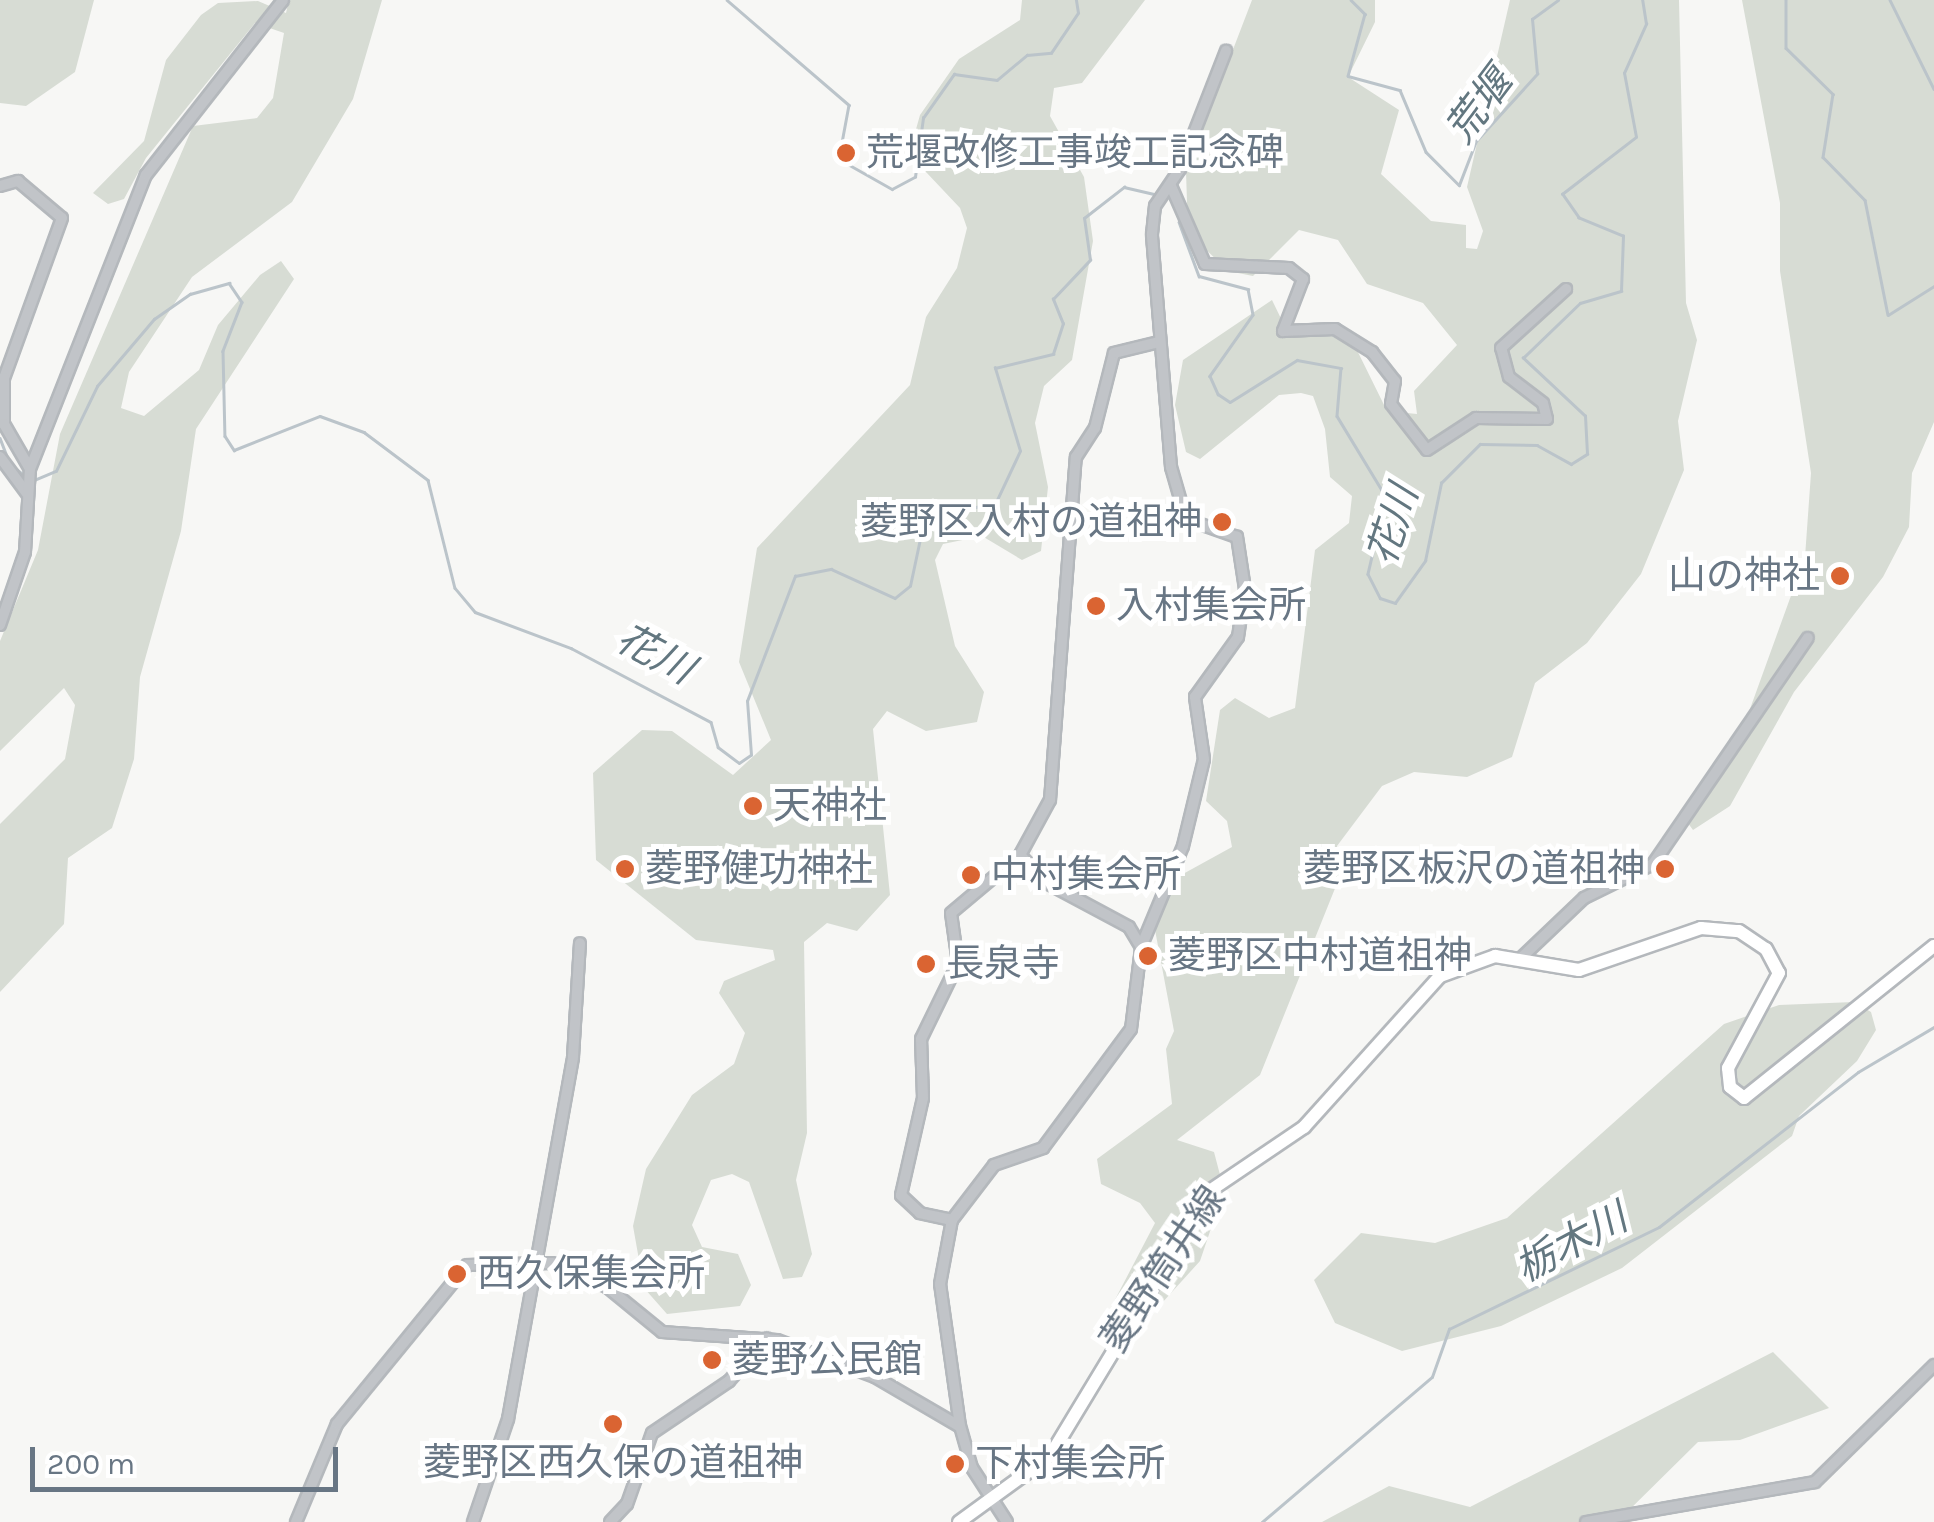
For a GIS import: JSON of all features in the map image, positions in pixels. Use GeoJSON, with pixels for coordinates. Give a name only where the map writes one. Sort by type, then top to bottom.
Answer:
{"type":"FeatureCollection","features":[{"type":"Feature","properties":{"kind":"main road","name":"菱野筒井線"},"geometry":{"type":"LineString","coordinates":[[959,1522],[986,1496],[1050,1456],[1211,1190],[1304,1126],[1440,976],[1483,958],[1521,958],[1580,970],[1708,927],[1755,940],[1779,974],[1728,1068],[1730,1087],[1744,1098],[1934,946]]}},
{"type":"Feature","properties":{"kind":"street"},"geometry":{"type":"LineString","coordinates":[[0,624],[25,552],[30,470],[146,175],[283,0]]}},
{"type":"Feature","properties":{"kind":"street"},"geometry":{"type":"LineString","coordinates":[[1007,1522],[986,1496],[960,1426],[941,1339],[952,1220],[994,1166],[1044,1148],[1116,1052],[1137,1010],[1141,948],[1183,846],[1204,759],[1192,715],[1199,683],[1238,637],[1245,589],[1237,537],[1186,519],[1180,506],[1159,342],[1152,220],[1171,186],[1226,51]]}},
{"type":"Feature","properties":{"kind":"street"},"geometry":{"type":"LineString","coordinates":[[0,186],[18,182],[62,218],[4,378],[4,424],[30,470]]}},
{"type":"Feature","properties":{"kind":"street"},"geometry":{"type":"LineString","coordinates":[[1171,186],[1205,264],[1289,268],[1303,279],[1283,330],[1335,328],[1372,352],[1395,380],[1391,404],[1427,450],[1476,418],[1546,419],[1543,403],[1508,377],[1501,348],[1566,289]]}},
{"type":"Feature","properties":{"kind":"street"},"geometry":{"type":"LineString","coordinates":[[952,1220],[920,1213],[900,1195],[923,1098],[921,1040],[958,963],[951,913],[1020,855],[1050,800],[1062,720],[1076,457],[1095,428],[1114,354],[1159,342]]}},
{"type":"Feature","properties":{"kind":"street"},"geometry":{"type":"LineString","coordinates":[[0,457],[28,495]]}},
{"type":"Feature","properties":{"kind":"street"},"geometry":{"type":"LineString","coordinates":[[1521,958],[1584,898],[1653,864],[1808,638]]}},
{"type":"Feature","properties":{"kind":"street"},"geometry":{"type":"LineString","coordinates":[[1020,855],[1047,883],[1129,926],[1141,948]]}},
{"type":"Feature","properties":{"kind":"street"},"geometry":{"type":"LineString","coordinates":[[476,1521],[504,1444],[579,1020],[580,943]]}},
{"type":"Feature","properties":{"kind":"street"},"geometry":{"type":"LineString","coordinates":[[296,1522],[337,1424],[467,1265],[536,1258],[607,1286],[662,1332],[766,1338],[875,1377],[960,1426]]}},
{"type":"Feature","properties":{"kind":"street"},"geometry":{"type":"LineString","coordinates":[[610,1522],[627,1504],[652,1433],[729,1381],[766,1338]]}},
{"type":"Feature","properties":{"kind":"street"},"geometry":{"type":"LineString","coordinates":[[1586,1522],[1815,1482],[1934,1365]]}},
{"type":"Feature","properties":{"kind":"shaded area"},"geometry":{"type":"Polygon","coordinates":[[[0,0],[94,0],[75,72],[26,106],[0,103],[0,0]]]}},
{"type":"Feature","properties":{"kind":"shaded area"},"geometry":{"type":"Polygon","coordinates":[[[289,0],[382,0],[353,99],[292,202],[192,277],[129,372],[121,408],[144,416],[199,370],[218,325],[260,275],[281,261],[294,279],[196,429],[181,531],[140,677],[134,759],[112,828],[68,858],[64,924],[0,992],[0,824],[65,759],[75,705],[64,688],[0,751],[0,641],[38,550],[60,434],[193,126],[257,118],[273,98],[284,33],[255,23],[146,158],[124,199],[108,204],[93,193],[144,141],[166,60],[201,15],[218,3],[258,1],[286,13],[289,0]]]}},
{"type":"Feature","properties":{"kind":"shaded area"},"geometry":{"type":"Polygon","coordinates":[[[1022,0],[1145,0],[1082,83],[1054,88],[1050,116],[1084,177],[1093,241],[1072,360],[1044,386],[1035,423],[1048,487],[1041,551],[1022,560],[982,536],[943,544],[935,560],[955,646],[984,692],[977,722],[926,731],[887,711],[873,729],[890,895],[857,931],[827,923],[804,942],[807,1133],[796,1180],[812,1254],[802,1277],[783,1279],[749,1182],[732,1174],[711,1180],[692,1225],[702,1247],[738,1254],[751,1285],[740,1306],[667,1314],[644,1288],[633,1226],[646,1169],[692,1095],[734,1064],[745,1033],[719,993],[724,981],[775,960],[773,950],[696,940],[596,860],[593,773],[642,730],[672,731],[733,775],[771,740],[739,662],[757,548],[910,385],[926,317],[957,268],[967,228],[960,208],[909,154],[920,115],[959,59],[1020,20],[1022,0]]]}},
{"type":"Feature","properties":{"kind":"shaded area"},"geometry":{"type":"Polygon","coordinates":[[[1252,0],[1375,0],[1375,22],[1348,77],[1399,110],[1381,174],[1431,221],[1466,225],[1466,248],[1477,249],[1483,231],[1467,187],[1510,0],[1679,0],[1686,303],[1697,340],[1678,421],[1684,470],[1641,574],[1587,643],[1535,683],[1512,757],[1467,777],[1414,772],[1382,786],[1337,846],[1340,876],[1260,1075],[1177,1140],[1214,1152],[1224,1190],[1200,1261],[1124,1345],[1103,1338],[1108,1313],[1155,1223],[1140,1203],[1101,1184],[1097,1159],[1172,1104],[1166,1049],[1174,1031],[1152,914],[1172,880],[1232,847],[1227,821],[1206,801],[1220,710],[1235,698],[1269,718],[1295,708],[1315,550],[1349,523],[1352,496],[1330,477],[1325,429],[1313,396],[1279,395],[1200,459],[1186,452],[1175,405],[1183,360],[1272,300],[1287,331],[1350,336],[1387,411],[1417,414],[1414,391],[1457,345],[1423,303],[1367,284],[1338,240],[1299,230],[1253,276],[1228,271],[1188,232],[1186,172],[1252,0]]]}},
{"type":"Feature","properties":{"kind":"shaded area"},"geometry":{"type":"Polygon","coordinates":[[[1742,0],[1934,0],[1934,422],[1912,473],[1909,527],[1883,577],[1794,692],[1730,806],[1693,830],[1685,819],[1742,731],[1805,557],[1811,473],[1780,271],[1780,203],[1742,0]]]}},
{"type":"Feature","properties":{"kind":"shaded area"},"geometry":{"type":"Polygon","coordinates":[[[1854,1002],[1871,1012],[1876,1030],[1857,1061],[1799,1116],[1792,1136],[1622,1268],[1501,1326],[1402,1351],[1335,1323],[1314,1280],[1361,1233],[1435,1243],[1507,1218],[1724,1024],[1779,1005],[1854,1002]]]}},
{"type":"Feature","properties":{"kind":"shaded area"},"geometry":{"type":"Polygon","coordinates":[[[1773,1352],[1829,1408],[1740,1440],[1698,1442],[1617,1522],[1322,1522],[1389,1486],[1470,1507],[1773,1352]]]}},
{"type":"Feature","properties":{"kind":"waterway","name":"荒堰"},"geometry":{"type":"LineString","coordinates":[[727,0],[849,105],[839,159],[892,189],[915,177],[923,118],[954,74],[997,80],[1027,55],[1051,53],[1078,13],[1076,0]]}},
{"type":"Feature","properties":{"kind":"waterway","name":"荒堰"},"geometry":{"type":"LineString","coordinates":[[1351,0],[1365,14],[1348,76],[1400,90],[1426,152],[1459,185],[1476,141],[1537,74],[1532,19],[1558,0]]}},
{"type":"Feature","properties":{"kind":"waterway","name":"花川"},"geometry":{"type":"LineString","coordinates":[[1179,222],[1199,276],[1248,289],[1253,315],[1210,376],[1218,394],[1230,402],[1297,360],[1341,368],[1337,416],[1386,497],[1368,574],[1380,598],[1395,603],[1425,561],[1441,483],[1480,444],[1537,445],[1571,464],[1587,454],[1585,416],[1523,358],[1580,303],[1621,291],[1623,236],[1579,218],[1562,194],[1636,137],[1624,73],[1646,24],[1642,0]]}},
{"type":"Feature","properties":{"kind":"waterway","name":"花川"},"geometry":{"type":"LineString","coordinates":[[1786,0],[1786,48],[1833,94],[1823,157],[1865,200],[1888,315],[1934,286]]}},
{"type":"Feature","properties":{"kind":"waterway","name":"荒堰"},"geometry":{"type":"LineString","coordinates":[[1890,0],[1934,89]]}},
{"type":"Feature","properties":{"kind":"waterway","name":"花川"},"geometry":{"type":"LineString","coordinates":[[32,481],[56,471],[97,386],[154,319],[190,294],[229,283],[242,302],[223,351],[225,436],[234,450],[320,416],[364,432],[428,480],[455,588],[475,612],[571,648],[711,722],[718,747],[739,763],[751,755],[747,701],[795,576],[831,569],[895,598],[910,586],[924,520],[996,502],[1020,451],[995,368],[1053,354],[1063,324],[1053,299],[1090,260],[1084,218],[1124,187],[1160,195]]}},
{"type":"Feature","properties":{"kind":"waterway","name":"花川"},"geometry":{"type":"LineString","coordinates":[[0,438],[8,459]]}},
{"type":"Feature","properties":{"kind":"waterway","name":"花川"},"geometry":{"type":"LineString","coordinates":[[13,466],[26,477]]}},
{"type":"Feature","properties":{"kind":"waterway","name":"栃木川"},"geometry":{"type":"LineString","coordinates":[[1262,1522],[1432,1377],[1449,1329],[1659,1227],[1858,1072],[1934,1027]]}},
{"type":"Feature","properties":{"kind":"place","name":"荒堰改修工事竣工記念碑"},"geometry":{"type":"Point","coordinates":[846,153]}},
{"type":"Feature","properties":{"kind":"place","name":"菱野区入村の道祖神"},"geometry":{"type":"Point","coordinates":[1222,522]}},
{"type":"Feature","properties":{"kind":"place","name":"山の神社"},"geometry":{"type":"Point","coordinates":[1840,576]}},
{"type":"Feature","properties":{"kind":"place","name":"入村集会所"},"geometry":{"type":"Point","coordinates":[1096,606]}},
{"type":"Feature","properties":{"kind":"place","name":"天神社"},"geometry":{"type":"Point","coordinates":[753,806]}},
{"type":"Feature","properties":{"kind":"place","name":"菱野健功神社"},"geometry":{"type":"Point","coordinates":[625,869]}},
{"type":"Feature","properties":{"kind":"place","name":"菱野区板沢の道祖神"},"geometry":{"type":"Point","coordinates":[1665,869]}},
{"type":"Feature","properties":{"kind":"place","name":"中村集会所"},"geometry":{"type":"Point","coordinates":[971,875]}},
{"type":"Feature","properties":{"kind":"place","name":"菱野区中村道祖神"},"geometry":{"type":"Point","coordinates":[1148,956]}},
{"type":"Feature","properties":{"kind":"place","name":"長泉寺"},"geometry":{"type":"Point","coordinates":[926,964]}},
{"type":"Feature","properties":{"kind":"place","name":"西久保集会所"},"geometry":{"type":"Point","coordinates":[457,1274]}},
{"type":"Feature","properties":{"kind":"place","name":"菱野公民館"},"geometry":{"type":"Point","coordinates":[712,1360]}},
{"type":"Feature","properties":{"kind":"place","name":"菱野区西久保の道祖神"},"geometry":{"type":"Point","coordinates":[613,1424]}},
{"type":"Feature","properties":{"kind":"place","name":"下村集会所"},"geometry":{"type":"Point","coordinates":[955,1464]}}]}
